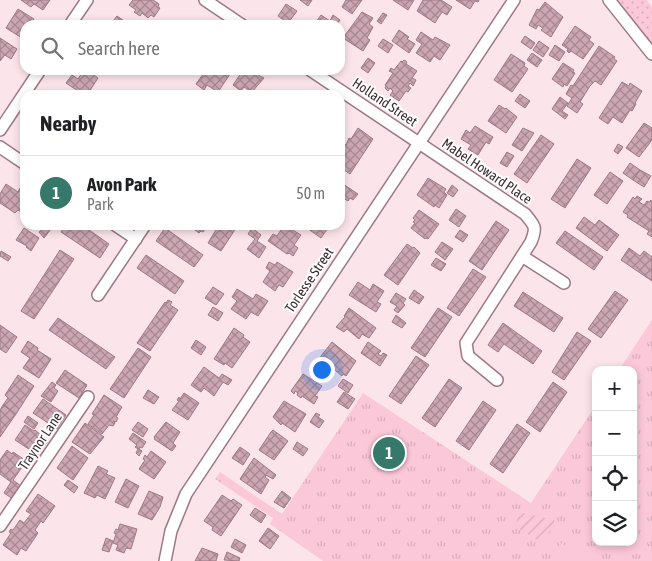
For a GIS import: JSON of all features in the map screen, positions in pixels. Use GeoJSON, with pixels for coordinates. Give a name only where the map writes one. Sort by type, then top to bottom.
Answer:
{"type":"FeatureCollection","features":[{"type":"Feature","properties":{"kind":"street"},"geometry":{"type":"LineString","coordinates":[[73,20],[87,0]]}},
{"type":"Feature","properties":{"kind":"street"},"geometry":{"type":"LineString","coordinates":[[204,0],[234,20]]}},
{"type":"Feature","properties":{"kind":"street","name":"Torlesse Street"},"geometry":{"type":"LineString","coordinates":[[165,561],[171,531],[186,494],[514,0]]}},
{"type":"Feature","properties":{"kind":"street"},"geometry":{"type":"LineString","coordinates":[[608,0],[652,54]]}},
{"type":"Feature","properties":{"kind":"street"},"geometry":{"type":"LineString","coordinates":[[27,90],[37,75]]}},
{"type":"Feature","properties":{"kind":"street","name":"Holland Street"},"geometry":{"type":"LineString","coordinates":[[317,75],[340,90]]}},
{"type":"Feature","properties":{"kind":"street","name":"Holland Street"},"geometry":{"type":"LineString","coordinates":[[345,94],[418,143]]}},
{"type":"Feature","properties":{"kind":"street"},"geometry":{"type":"LineString","coordinates":[[0,130],[20,100]]}},
{"type":"Feature","properties":{"kind":"street","name":"Mabel Howard Place"},"geometry":{"type":"LineString","coordinates":[[418,143],[526,214],[534,224],[535,231],[522,256],[466,343],[468,356],[496,380]]}},
{"type":"Feature","properties":{"kind":"street"},"geometry":{"type":"LineString","coordinates":[[0,148],[20,161]]}},
{"type":"Feature","properties":{"kind":"street"},"geometry":{"type":"LineString","coordinates":[[122,230],[136,239]]}},
{"type":"Feature","properties":{"kind":"street"},"geometry":{"type":"LineString","coordinates":[[98,295],[142,230]]}},
{"type":"Feature","properties":{"kind":"street"},"geometry":{"type":"LineString","coordinates":[[522,256],[564,283]]}},
{"type":"Feature","properties":{"kind":"street","name":"Traynor Lane"},"geometry":{"type":"LineString","coordinates":[[0,526],[88,397]]}},
{"type":"Feature","properties":{"kind":"green space"},"geometry":{"type":"Polygon","coordinates":[[[616,0],[647,0],[652,7],[652,45],[616,0]]]}},
{"type":"Feature","properties":{"kind":"green space"},"geometry":{"type":"Polygon","coordinates":[[[652,320],[652,561],[323,561],[270,524],[273,518],[215,479],[220,472],[282,514],[363,393],[531,503],[592,411],[592,546],[637,546],[637,366],[622,366],[652,320]]]}},
{"type":"Feature","properties":{"kind":"green space"},"geometry":{"type":"Polygon","coordinates":[[[519,512],[554,520],[555,523],[542,543],[518,528],[516,525],[519,512]]]}},
{"type":"Feature","properties":{"kind":"green space"},"geometry":{"type":"Polygon","coordinates":[[[561,543],[590,561],[550,561],[561,543]]]}},
{"type":"Feature","properties":{"kind":"building"},"geometry":{"type":"Polygon","coordinates":[[[21,0],[50,0],[43,10],[34,4],[31,7],[21,0]]]}},
{"type":"Feature","properties":{"kind":"building"},"geometry":{"type":"Polygon","coordinates":[[[133,0],[153,0],[159,4],[158,7],[160,8],[154,17],[151,15],[148,18],[142,13],[140,16],[129,5],[133,0]]]}},
{"type":"Feature","properties":{"kind":"building"},"geometry":{"type":"Polygon","coordinates":[[[300,0],[312,0],[308,6],[300,0]]]}},
{"type":"Feature","properties":{"kind":"building"},"geometry":{"type":"Polygon","coordinates":[[[346,0],[362,0],[352,14],[342,7],[346,0]]]}},
{"type":"Feature","properties":{"kind":"building"},"geometry":{"type":"Polygon","coordinates":[[[393,0],[414,0],[408,10],[393,0]]]}},
{"type":"Feature","properties":{"kind":"building"},"geometry":{"type":"Polygon","coordinates":[[[423,0],[441,0],[452,7],[447,15],[442,12],[435,23],[417,11],[423,0]]]}},
{"type":"Feature","properties":{"kind":"building"},"geometry":{"type":"Polygon","coordinates":[[[456,0],[479,0],[478,2],[475,1],[470,9],[456,0]]]}},
{"type":"Feature","properties":{"kind":"building"},"geometry":{"type":"Polygon","coordinates":[[[545,2],[563,17],[551,37],[541,30],[543,28],[538,25],[536,29],[529,25],[537,9],[539,10],[545,2]]]}},
{"type":"Feature","properties":{"kind":"building"},"geometry":{"type":"Polygon","coordinates":[[[286,4],[297,11],[290,20],[284,20],[278,16],[286,4]]]}},
{"type":"Feature","properties":{"kind":"building"},"geometry":{"type":"Polygon","coordinates":[[[18,9],[34,19],[20,20],[20,37],[6,28],[18,9]]]}},
{"type":"Feature","properties":{"kind":"building"},"geometry":{"type":"Polygon","coordinates":[[[362,12],[373,18],[369,24],[373,27],[367,38],[370,40],[363,51],[345,39],[345,35],[362,12]]]}},
{"type":"Feature","properties":{"kind":"building"},"geometry":{"type":"Polygon","coordinates":[[[383,13],[387,15],[381,24],[377,21],[383,13]]]}},
{"type":"Feature","properties":{"kind":"building"},"geometry":{"type":"Polygon","coordinates":[[[321,15],[328,20],[318,20],[321,15]]]}},
{"type":"Feature","properties":{"kind":"building"},"geometry":{"type":"Polygon","coordinates":[[[333,15],[340,20],[330,20],[333,15]]]}},
{"type":"Feature","properties":{"kind":"building"},"geometry":{"type":"Polygon","coordinates":[[[117,16],[123,20],[114,20],[117,16]]]}},
{"type":"Feature","properties":{"kind":"building"},"geometry":{"type":"Polygon","coordinates":[[[575,26],[591,37],[589,40],[594,44],[583,59],[571,51],[569,53],[568,49],[562,45],[575,26]]]}},
{"type":"Feature","properties":{"kind":"building"},"geometry":{"type":"Polygon","coordinates":[[[399,30],[409,37],[407,39],[415,44],[409,53],[392,41],[399,30]]]}},
{"type":"Feature","properties":{"kind":"building"},"geometry":{"type":"Polygon","coordinates":[[[421,32],[433,40],[435,37],[450,45],[440,60],[434,56],[430,62],[416,53],[422,44],[416,40],[421,32]]]}},
{"type":"Feature","properties":{"kind":"building"},"geometry":{"type":"Polygon","coordinates":[[[525,36],[535,43],[531,49],[521,42],[525,36]]]}},
{"type":"Feature","properties":{"kind":"building"},"geometry":{"type":"Polygon","coordinates":[[[0,38],[17,49],[11,59],[5,55],[0,61],[0,38]]]}},
{"type":"Feature","properties":{"kind":"building"},"geometry":{"type":"Polygon","coordinates":[[[383,39],[393,45],[388,53],[378,46],[383,39]]]}},
{"type":"Feature","properties":{"kind":"building"},"geometry":{"type":"Polygon","coordinates":[[[539,41],[549,48],[543,57],[533,50],[539,41]]]}},
{"type":"Feature","properties":{"kind":"building"},"geometry":{"type":"Polygon","coordinates":[[[555,45],[565,52],[559,61],[549,55],[555,45]]]}},
{"type":"Feature","properties":{"kind":"building"},"geometry":{"type":"Polygon","coordinates":[[[599,46],[615,57],[614,59],[617,61],[601,85],[595,81],[590,86],[580,102],[583,104],[577,113],[567,106],[572,98],[566,94],[599,46]]]}},
{"type":"Feature","properties":{"kind":"building"},"geometry":{"type":"Polygon","coordinates":[[[532,53],[542,60],[537,67],[527,60],[532,53]]]}},
{"type":"Feature","properties":{"kind":"building"},"geometry":{"type":"Polygon","coordinates":[[[511,54],[525,63],[524,66],[528,69],[512,92],[494,80],[511,54]]]}},
{"type":"Feature","properties":{"kind":"building"},"geometry":{"type":"Polygon","coordinates":[[[368,58],[375,63],[368,73],[361,68],[368,58]]]}},
{"type":"Feature","properties":{"kind":"building"},"geometry":{"type":"Polygon","coordinates":[[[404,60],[407,62],[406,64],[417,71],[412,78],[416,80],[413,86],[410,83],[408,86],[411,88],[408,92],[406,91],[399,101],[390,95],[393,91],[390,88],[388,91],[385,85],[393,73],[389,71],[391,68],[394,70],[404,60]]]}},
{"type":"Feature","properties":{"kind":"building"},"geometry":{"type":"Polygon","coordinates":[[[563,63],[574,70],[573,72],[575,73],[567,86],[564,84],[563,87],[552,79],[563,63]]]}},
{"type":"Feature","properties":{"kind":"building"},"geometry":{"type":"Polygon","coordinates":[[[72,75],[78,79],[81,75],[94,75],[98,78],[90,90],[76,90],[66,83],[72,75]]]}},
{"type":"Feature","properties":{"kind":"building"},"geometry":{"type":"Polygon","coordinates":[[[202,75],[229,75],[219,90],[215,90],[207,85],[204,90],[196,84],[202,75]]]}},
{"type":"Feature","properties":{"kind":"building"},"geometry":{"type":"Polygon","coordinates":[[[240,75],[258,75],[264,78],[254,90],[244,87],[240,90],[233,85],[240,75]]]}},
{"type":"Feature","properties":{"kind":"building"},"geometry":{"type":"Polygon","coordinates":[[[622,82],[629,86],[630,83],[642,91],[632,111],[630,110],[622,123],[613,117],[608,124],[599,118],[622,82]]]}},
{"type":"Feature","properties":{"kind":"building"},"geometry":{"type":"Polygon","coordinates":[[[520,94],[530,101],[525,108],[515,101],[520,94]]]}},
{"type":"Feature","properties":{"kind":"building"},"geometry":{"type":"Polygon","coordinates":[[[560,97],[568,103],[562,111],[568,115],[565,119],[552,109],[560,97]]]}},
{"type":"Feature","properties":{"kind":"building"},"geometry":{"type":"Polygon","coordinates":[[[499,105],[517,117],[506,133],[488,121],[499,105]]]}},
{"type":"Feature","properties":{"kind":"building"},"geometry":{"type":"Polygon","coordinates":[[[644,123],[652,128],[652,140],[639,157],[626,148],[644,123]]]}},
{"type":"Feature","properties":{"kind":"building"},"geometry":{"type":"Polygon","coordinates":[[[475,126],[493,137],[489,144],[486,142],[478,155],[468,149],[471,145],[461,139],[466,130],[470,133],[475,126]]]}},
{"type":"Feature","properties":{"kind":"building"},"geometry":{"type":"Polygon","coordinates":[[[358,128],[373,139],[350,174],[345,170],[345,144],[349,138],[351,139],[358,128]]]}},
{"type":"Feature","properties":{"kind":"building"},"geometry":{"type":"Polygon","coordinates":[[[523,128],[534,133],[522,151],[512,145],[523,128]]]}},
{"type":"Feature","properties":{"kind":"building"},"geometry":{"type":"Polygon","coordinates":[[[541,135],[554,144],[527,183],[514,174],[541,135]]]}},
{"type":"Feature","properties":{"kind":"building"},"geometry":{"type":"Polygon","coordinates":[[[618,144],[623,147],[618,154],[614,151],[618,144]]]}},
{"type":"Feature","properties":{"kind":"building"},"geometry":{"type":"Polygon","coordinates":[[[507,152],[514,156],[507,167],[500,163],[507,152]]]}},
{"type":"Feature","properties":{"kind":"building"},"geometry":{"type":"Polygon","coordinates":[[[577,159],[591,168],[565,208],[551,199],[577,159]]]}},
{"type":"Feature","properties":{"kind":"building"},"geometry":{"type":"Polygon","coordinates":[[[630,163],[640,170],[633,180],[623,173],[630,163]]]}},
{"type":"Feature","properties":{"kind":"building"},"geometry":{"type":"Polygon","coordinates":[[[640,170],[651,176],[644,187],[633,180],[640,170]]]}},
{"type":"Feature","properties":{"kind":"building"},"geometry":{"type":"Polygon","coordinates":[[[610,172],[623,181],[607,204],[594,195],[610,172]]]}},
{"type":"Feature","properties":{"kind":"building"},"geometry":{"type":"Polygon","coordinates":[[[428,178],[446,189],[444,192],[447,195],[439,208],[435,205],[434,207],[417,195],[428,178]]]}},
{"type":"Feature","properties":{"kind":"building"},"geometry":{"type":"Polygon","coordinates":[[[6,184],[18,192],[20,188],[20,211],[18,210],[15,213],[0,203],[0,194],[6,184]]]}},
{"type":"Feature","properties":{"kind":"building"},"geometry":{"type":"Polygon","coordinates":[[[345,185],[358,194],[353,200],[350,198],[348,201],[345,199],[345,185]]]}},
{"type":"Feature","properties":{"kind":"building"},"geometry":{"type":"Polygon","coordinates":[[[452,185],[458,190],[453,197],[447,193],[452,185]]]}},
{"type":"Feature","properties":{"kind":"building"},"geometry":{"type":"Polygon","coordinates":[[[637,196],[642,199],[639,202],[644,205],[647,201],[652,201],[652,237],[647,234],[649,231],[627,217],[628,215],[623,212],[633,197],[635,199],[637,196]]]}},
{"type":"Feature","properties":{"kind":"building"},"geometry":{"type":"Polygon","coordinates":[[[456,209],[466,216],[459,227],[449,220],[456,209]]]}},
{"type":"Feature","properties":{"kind":"building"},"geometry":{"type":"Polygon","coordinates":[[[419,210],[439,224],[428,239],[425,239],[411,228],[415,223],[413,218],[419,210]]]}},
{"type":"Feature","properties":{"kind":"building"},"geometry":{"type":"Polygon","coordinates":[[[584,217],[595,225],[599,220],[619,235],[607,251],[576,228],[584,217]]]}},
{"type":"Feature","properties":{"kind":"building"},"geometry":{"type":"Polygon","coordinates":[[[496,221],[509,230],[482,270],[469,261],[496,221]]]}},
{"type":"Feature","properties":{"kind":"building"},"geometry":{"type":"Polygon","coordinates":[[[23,230],[27,230],[39,238],[31,251],[27,246],[16,240],[23,230]]]}},
{"type":"Feature","properties":{"kind":"building"},"geometry":{"type":"Polygon","coordinates":[[[41,230],[50,230],[44,238],[39,232],[41,230]]]}},
{"type":"Feature","properties":{"kind":"building"},"geometry":{"type":"Polygon","coordinates":[[[62,230],[89,230],[109,244],[100,258],[61,232],[62,230]]]}},
{"type":"Feature","properties":{"kind":"building"},"geometry":{"type":"Polygon","coordinates":[[[164,230],[168,230],[203,255],[194,267],[156,241],[164,230]]]}},
{"type":"Feature","properties":{"kind":"building"},"geometry":{"type":"Polygon","coordinates":[[[216,230],[235,230],[221,251],[208,243],[216,230]]]}},
{"type":"Feature","properties":{"kind":"building"},"geometry":{"type":"Polygon","coordinates":[[[251,230],[255,230],[261,235],[257,241],[266,247],[259,258],[247,249],[255,239],[248,234],[251,230]]]}},
{"type":"Feature","properties":{"kind":"building"},"geometry":{"type":"Polygon","coordinates":[[[281,230],[292,230],[301,235],[294,245],[298,248],[293,256],[268,241],[273,234],[277,236],[281,230]]]}},
{"type":"Feature","properties":{"kind":"building"},"geometry":{"type":"Polygon","coordinates":[[[310,230],[327,230],[321,238],[310,230]]]}},
{"type":"Feature","properties":{"kind":"building"},"geometry":{"type":"Polygon","coordinates":[[[460,230],[468,235],[463,242],[455,237],[460,230]]]}},
{"type":"Feature","properties":{"kind":"building"},"geometry":{"type":"Polygon","coordinates":[[[565,231],[603,257],[594,270],[556,243],[565,231]]]}},
{"type":"Feature","properties":{"kind":"building"},"geometry":{"type":"Polygon","coordinates":[[[442,242],[453,249],[445,260],[435,252],[442,242]]]}},
{"type":"Feature","properties":{"kind":"building"},"geometry":{"type":"Polygon","coordinates":[[[407,244],[414,247],[420,253],[398,285],[384,275],[407,244]]]}},
{"type":"Feature","properties":{"kind":"building"},"geometry":{"type":"Polygon","coordinates":[[[629,248],[640,256],[644,251],[652,257],[652,281],[621,260],[629,248]]]}},
{"type":"Feature","properties":{"kind":"building"},"geometry":{"type":"Polygon","coordinates":[[[60,250],[74,259],[34,319],[21,311],[60,250]]]}},
{"type":"Feature","properties":{"kind":"building"},"geometry":{"type":"Polygon","coordinates":[[[1,251],[11,257],[8,261],[0,256],[1,251]]]}},
{"type":"Feature","properties":{"kind":"building"},"geometry":{"type":"Polygon","coordinates":[[[146,255],[184,281],[175,294],[137,268],[146,255]]]}},
{"type":"Feature","properties":{"kind":"building"},"geometry":{"type":"Polygon","coordinates":[[[436,258],[446,264],[441,271],[431,265],[436,258]]]}},
{"type":"Feature","properties":{"kind":"building"},"geometry":{"type":"Polygon","coordinates":[[[269,262],[275,265],[277,262],[293,272],[283,287],[279,285],[275,291],[263,282],[270,271],[266,268],[269,262]]]}},
{"type":"Feature","properties":{"kind":"building"},"geometry":{"type":"Polygon","coordinates":[[[473,269],[486,277],[459,316],[447,308],[473,269]]]}},
{"type":"Feature","properties":{"kind":"building"},"geometry":{"type":"Polygon","coordinates":[[[358,282],[370,290],[373,284],[384,291],[377,302],[381,304],[376,312],[349,295],[358,282]]]}},
{"type":"Feature","properties":{"kind":"building"},"geometry":{"type":"Polygon","coordinates":[[[213,287],[224,294],[216,305],[205,298],[213,287]]]}},
{"type":"Feature","properties":{"kind":"building"},"geometry":{"type":"Polygon","coordinates":[[[237,289],[253,299],[256,294],[268,301],[258,316],[251,312],[246,319],[231,309],[237,301],[232,297],[237,289]]]}},
{"type":"Feature","properties":{"kind":"building"},"geometry":{"type":"Polygon","coordinates":[[[414,290],[424,297],[419,304],[409,298],[414,290]]]}},
{"type":"Feature","properties":{"kind":"building"},"geometry":{"type":"Polygon","coordinates":[[[615,291],[628,300],[601,338],[588,329],[615,291]]]}},
{"type":"Feature","properties":{"kind":"building"},"geometry":{"type":"Polygon","coordinates":[[[523,292],[563,318],[554,332],[514,306],[523,292]]]}},
{"type":"Feature","properties":{"kind":"building"},"geometry":{"type":"Polygon","coordinates":[[[396,293],[406,299],[403,303],[405,305],[398,313],[394,310],[397,306],[390,302],[396,293]]]}},
{"type":"Feature","properties":{"kind":"building"},"geometry":{"type":"Polygon","coordinates":[[[168,300],[172,302],[170,305],[178,310],[150,351],[137,343],[168,300]]]}},
{"type":"Feature","properties":{"kind":"building"},"geometry":{"type":"Polygon","coordinates":[[[213,307],[223,313],[218,321],[208,315],[213,307]]]}},
{"type":"Feature","properties":{"kind":"building"},"geometry":{"type":"Polygon","coordinates":[[[349,308],[376,328],[369,338],[362,334],[359,339],[347,329],[344,332],[336,327],[345,317],[349,308]]]}},
{"type":"Feature","properties":{"kind":"building"},"geometry":{"type":"Polygon","coordinates":[[[438,308],[452,317],[425,357],[411,348],[438,308]]]}},
{"type":"Feature","properties":{"kind":"building"},"geometry":{"type":"Polygon","coordinates":[[[396,315],[406,323],[402,328],[392,322],[396,315]]]}},
{"type":"Feature","properties":{"kind":"building"},"geometry":{"type":"Polygon","coordinates":[[[58,318],[115,357],[106,369],[49,330],[58,318]]]}},
{"type":"Feature","properties":{"kind":"building"},"geometry":{"type":"Polygon","coordinates":[[[503,323],[542,351],[533,364],[504,344],[498,352],[488,345],[503,323]]]}},
{"type":"Feature","properties":{"kind":"building"},"geometry":{"type":"Polygon","coordinates":[[[0,325],[17,337],[6,353],[0,349],[0,325]]]}},
{"type":"Feature","properties":{"kind":"building"},"geometry":{"type":"Polygon","coordinates":[[[234,328],[250,342],[232,368],[214,359],[234,328]]]}},
{"type":"Feature","properties":{"kind":"building"},"geometry":{"type":"Polygon","coordinates":[[[577,332],[591,341],[564,380],[552,372],[577,332]]]}},
{"type":"Feature","properties":{"kind":"building"},"geometry":{"type":"Polygon","coordinates":[[[196,340],[206,347],[201,355],[191,348],[196,340]]]}},
{"type":"Feature","properties":{"kind":"building"},"geometry":{"type":"Polygon","coordinates":[[[28,341],[38,348],[37,350],[51,359],[39,378],[23,368],[30,358],[21,352],[28,341]]]}},
{"type":"Feature","properties":{"kind":"building"},"geometry":{"type":"Polygon","coordinates":[[[332,342],[356,361],[346,376],[343,374],[342,376],[328,364],[327,367],[318,360],[332,342]]]}},
{"type":"Feature","properties":{"kind":"building"},"geometry":{"type":"Polygon","coordinates":[[[368,342],[381,351],[378,354],[381,356],[383,353],[387,355],[380,366],[361,353],[368,342]]]}},
{"type":"Feature","properties":{"kind":"building"},"geometry":{"type":"Polygon","coordinates":[[[138,348],[151,357],[124,398],[110,389],[138,348]]]}},
{"type":"Feature","properties":{"kind":"building"},"geometry":{"type":"Polygon","coordinates":[[[416,356],[429,365],[401,404],[389,396],[416,356]]]}},
{"type":"Feature","properties":{"kind":"building"},"geometry":{"type":"Polygon","coordinates":[[[204,367],[219,378],[222,374],[232,380],[228,385],[223,382],[214,396],[204,388],[201,392],[191,385],[204,367]]]}},
{"type":"Feature","properties":{"kind":"building"},"geometry":{"type":"Polygon","coordinates":[[[65,370],[87,385],[79,398],[56,383],[65,370]]]}},
{"type":"Feature","properties":{"kind":"building"},"geometry":{"type":"Polygon","coordinates":[[[303,374],[322,386],[315,396],[318,397],[314,404],[302,396],[301,398],[295,391],[294,394],[291,391],[303,374]]]}},
{"type":"Feature","properties":{"kind":"building"},"geometry":{"type":"Polygon","coordinates":[[[18,375],[34,386],[16,414],[3,405],[8,398],[5,395],[18,375]]]}},
{"type":"Feature","properties":{"kind":"building"},"geometry":{"type":"Polygon","coordinates":[[[343,379],[353,385],[348,393],[338,386],[343,379]]]}},
{"type":"Feature","properties":{"kind":"building"},"geometry":{"type":"Polygon","coordinates":[[[449,379],[462,388],[435,427],[422,418],[449,379]]]}},
{"type":"Feature","properties":{"kind":"building"},"geometry":{"type":"Polygon","coordinates":[[[52,382],[56,385],[54,388],[58,391],[51,402],[41,396],[52,382]]]}},
{"type":"Feature","properties":{"kind":"building"},"geometry":{"type":"Polygon","coordinates":[[[553,382],[567,392],[540,432],[526,422],[553,382]]]}},
{"type":"Feature","properties":{"kind":"building"},"geometry":{"type":"Polygon","coordinates":[[[148,390],[159,397],[154,404],[143,398],[148,390]]]}},
{"type":"Feature","properties":{"kind":"building"},"geometry":{"type":"Polygon","coordinates":[[[344,392],[355,399],[348,409],[337,402],[344,392]]]}},
{"type":"Feature","properties":{"kind":"building"},"geometry":{"type":"Polygon","coordinates":[[[184,393],[199,403],[188,420],[172,410],[179,401],[177,400],[179,397],[180,399],[184,393]]]}},
{"type":"Feature","properties":{"kind":"building"},"geometry":{"type":"Polygon","coordinates":[[[104,395],[122,407],[116,417],[118,418],[116,422],[113,421],[115,423],[113,426],[109,425],[102,434],[88,424],[104,395]]]}},
{"type":"Feature","properties":{"kind":"building"},"geometry":{"type":"Polygon","coordinates":[[[43,399],[66,415],[57,429],[33,413],[43,399]]]}},
{"type":"Feature","properties":{"kind":"building"},"geometry":{"type":"Polygon","coordinates":[[[284,401],[306,414],[295,432],[282,423],[281,425],[273,417],[284,401]]]}},
{"type":"Feature","properties":{"kind":"building"},"geometry":{"type":"Polygon","coordinates":[[[483,401],[496,410],[469,450],[456,441],[483,401]]]}},
{"type":"Feature","properties":{"kind":"building"},"geometry":{"type":"Polygon","coordinates":[[[3,405],[16,414],[0,437],[0,410],[3,405]]]}},
{"type":"Feature","properties":{"kind":"building"},"geometry":{"type":"Polygon","coordinates":[[[316,413],[324,421],[319,428],[310,422],[316,413]]]}},
{"type":"Feature","properties":{"kind":"building"},"geometry":{"type":"Polygon","coordinates":[[[28,416],[38,423],[34,429],[24,422],[28,416]]]}},
{"type":"Feature","properties":{"kind":"building"},"geometry":{"type":"Polygon","coordinates":[[[138,422],[148,429],[143,437],[132,430],[138,422]]]}},
{"type":"Feature","properties":{"kind":"building"},"geometry":{"type":"Polygon","coordinates":[[[166,422],[180,432],[173,443],[176,446],[172,451],[154,439],[166,422]]]}},
{"type":"Feature","properties":{"kind":"building"},"geometry":{"type":"Polygon","coordinates":[[[85,423],[104,437],[90,454],[72,442],[85,423]]]}},
{"type":"Feature","properties":{"kind":"building"},"geometry":{"type":"Polygon","coordinates":[[[517,424],[530,433],[503,473],[490,464],[517,424]]]}},
{"type":"Feature","properties":{"kind":"building"},"geometry":{"type":"Polygon","coordinates":[[[25,425],[35,430],[48,441],[38,455],[15,440],[25,425]]]}},
{"type":"Feature","properties":{"kind":"building"},"geometry":{"type":"Polygon","coordinates":[[[273,430],[288,441],[274,460],[259,450],[273,430]]]}},
{"type":"Feature","properties":{"kind":"building"},"geometry":{"type":"Polygon","coordinates":[[[133,433],[146,442],[139,449],[142,451],[139,456],[136,453],[138,449],[135,447],[137,445],[129,439],[133,433]]]}},
{"type":"Feature","properties":{"kind":"building"},"geometry":{"type":"Polygon","coordinates":[[[297,442],[308,449],[303,456],[293,449],[297,442]]]}},
{"type":"Feature","properties":{"kind":"building"},"geometry":{"type":"Polygon","coordinates":[[[72,446],[88,458],[73,480],[57,468],[72,446]]]}},
{"type":"Feature","properties":{"kind":"building"},"geometry":{"type":"Polygon","coordinates":[[[240,447],[250,454],[243,465],[232,458],[240,447]]]}},
{"type":"Feature","properties":{"kind":"building"},"geometry":{"type":"Polygon","coordinates":[[[7,450],[25,460],[23,462],[25,463],[13,480],[21,486],[13,499],[4,493],[11,482],[0,474],[0,460],[7,450]]]}},
{"type":"Feature","properties":{"kind":"building"},"geometry":{"type":"Polygon","coordinates":[[[151,451],[166,462],[154,479],[139,469],[145,460],[143,459],[145,455],[147,457],[151,451]]]}},
{"type":"Feature","properties":{"kind":"building"},"geometry":{"type":"Polygon","coordinates":[[[254,458],[276,475],[273,479],[266,475],[265,477],[269,480],[261,494],[240,479],[254,458]]]}},
{"type":"Feature","properties":{"kind":"building"},"geometry":{"type":"Polygon","coordinates":[[[98,466],[108,471],[106,474],[115,478],[105,499],[97,495],[95,498],[84,493],[98,466]]]}},
{"type":"Feature","properties":{"kind":"building"},"geometry":{"type":"Polygon","coordinates":[[[126,479],[139,486],[128,508],[115,502],[126,479]]]}},
{"type":"Feature","properties":{"kind":"building"},"geometry":{"type":"Polygon","coordinates":[[[68,480],[78,487],[74,493],[64,485],[68,480]]]}},
{"type":"Feature","properties":{"kind":"building"},"geometry":{"type":"Polygon","coordinates":[[[149,491],[163,497],[160,507],[152,520],[138,514],[149,491]]]}},
{"type":"Feature","properties":{"kind":"building"},"geometry":{"type":"Polygon","coordinates":[[[282,491],[291,498],[284,508],[274,502],[282,491]]]}},
{"type":"Feature","properties":{"kind":"building"},"geometry":{"type":"Polygon","coordinates":[[[38,494],[55,506],[43,523],[41,521],[35,530],[38,533],[26,551],[21,548],[17,555],[3,545],[11,533],[9,532],[11,529],[13,530],[20,520],[24,523],[31,514],[26,511],[38,494]]]}},
{"type":"Feature","properties":{"kind":"building"},"geometry":{"type":"Polygon","coordinates":[[[222,495],[242,505],[221,536],[204,521],[222,495]]]}},
{"type":"Feature","properties":{"kind":"building"},"geometry":{"type":"Polygon","coordinates":[[[255,508],[266,515],[261,523],[250,515],[255,508]]]}},
{"type":"Feature","properties":{"kind":"building"},"geometry":{"type":"Polygon","coordinates":[[[120,524],[137,529],[131,549],[126,548],[124,553],[116,550],[118,545],[113,543],[116,534],[114,533],[116,529],[118,530],[120,524]]]}},
{"type":"Feature","properties":{"kind":"building"},"geometry":{"type":"Polygon","coordinates":[[[268,528],[279,536],[270,549],[259,541],[268,528]]]}},
{"type":"Feature","properties":{"kind":"building"},"geometry":{"type":"Polygon","coordinates":[[[106,538],[113,541],[109,552],[102,550],[106,538]]]}},
{"type":"Feature","properties":{"kind":"building"},"geometry":{"type":"Polygon","coordinates":[[[235,539],[246,545],[242,553],[231,547],[235,539]]]}},
{"type":"Feature","properties":{"kind":"building"},"geometry":{"type":"Polygon","coordinates":[[[202,548],[218,554],[216,561],[195,561],[202,548]]]}},
{"type":"Feature","properties":{"kind":"building"},"geometry":{"type":"Polygon","coordinates":[[[227,552],[240,558],[239,561],[224,560],[227,552]]]}},
{"type":"Feature","properties":{"kind":"place","name":"Avon Park"},"geometry":{"type":"Point","coordinates":[389,453]}}]}
